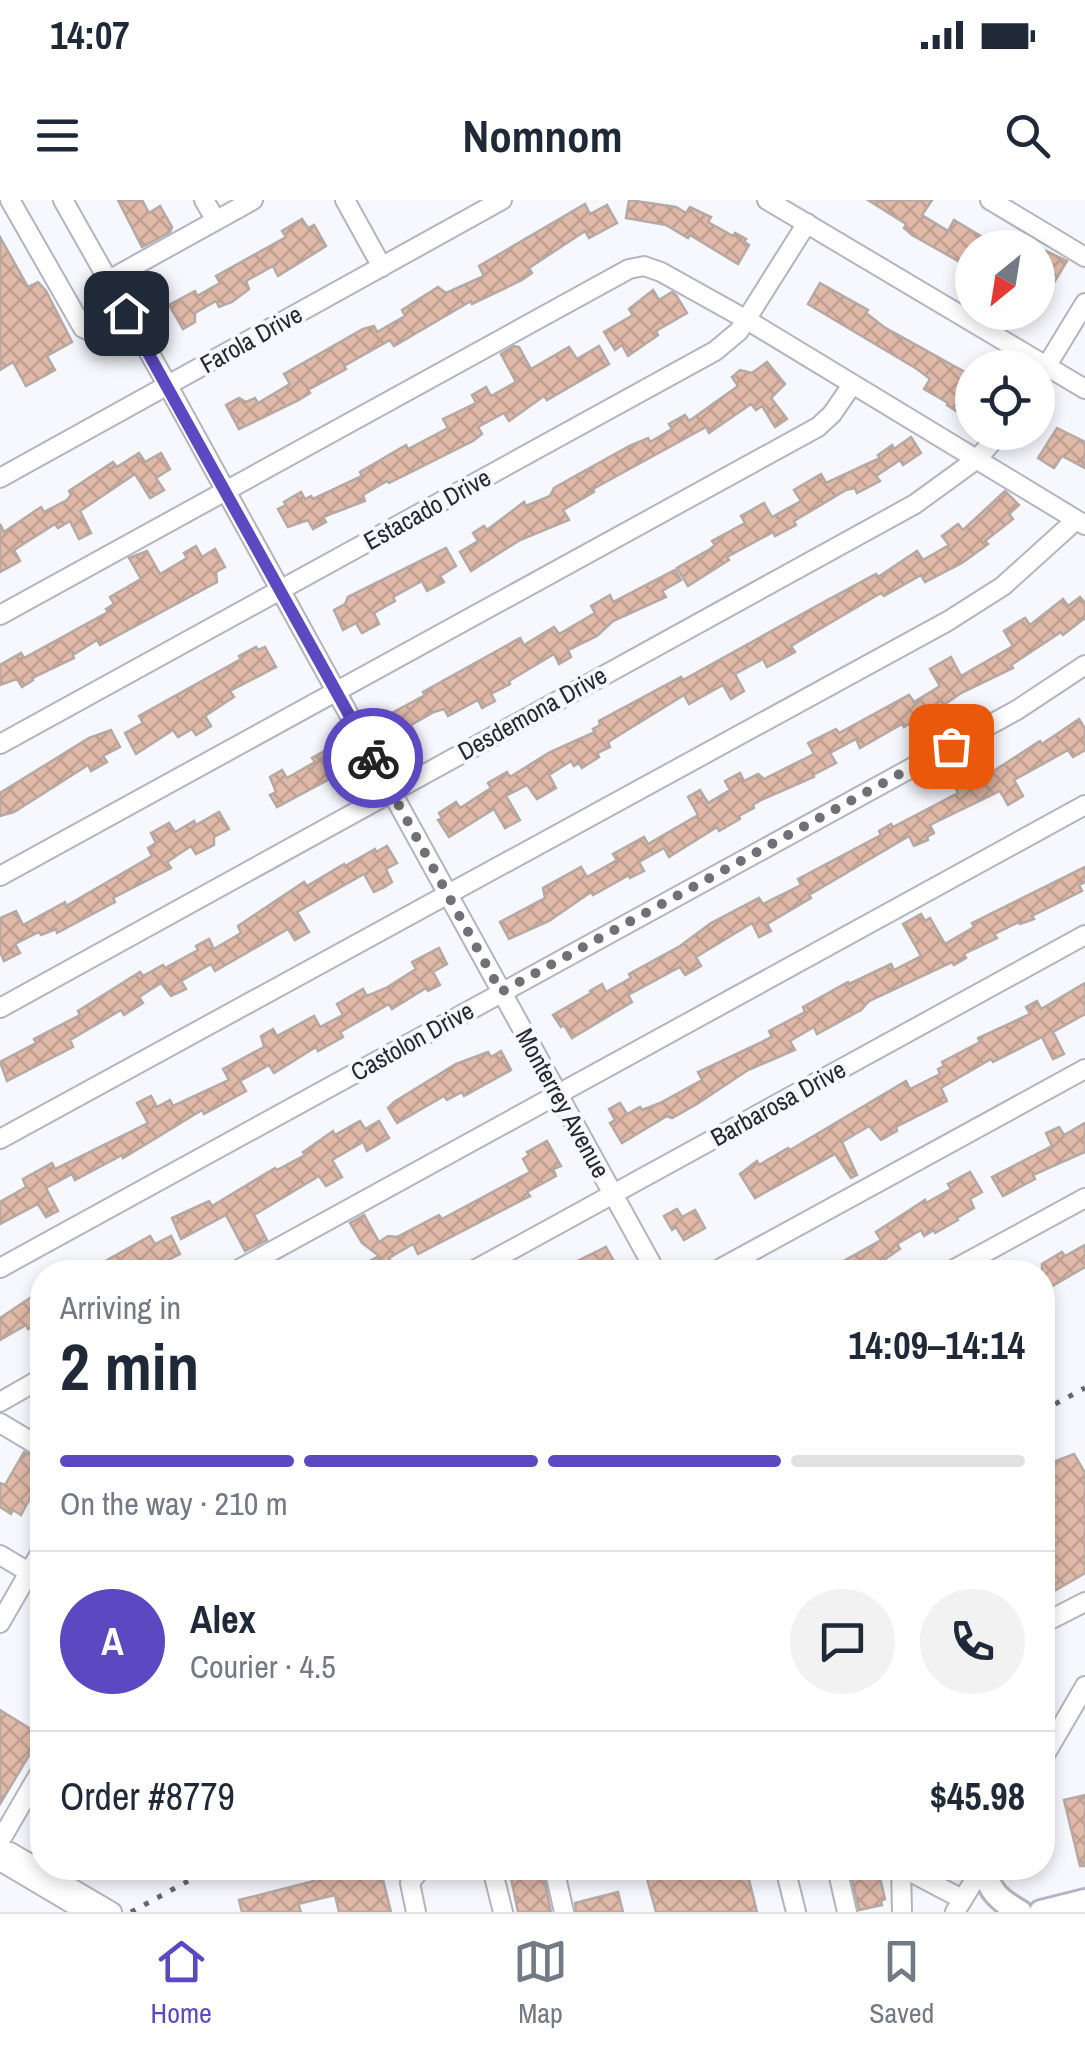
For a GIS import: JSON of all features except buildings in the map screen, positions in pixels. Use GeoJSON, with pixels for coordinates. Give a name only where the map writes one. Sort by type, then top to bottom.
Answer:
{"type":"FeatureCollection","features":[{"type":"Feature","properties":{"kind":"main road"},"geometry":{"type":"LineString","coordinates":[[986,1880],[998,1897],[1020,1912]]}},
{"type":"Feature","properties":{"kind":"main road"},"geometry":{"type":"LineString","coordinates":[[1041,1912],[1085,1900]]}},
{"type":"Feature","properties":{"kind":"street"},"geometry":{"type":"LineString","coordinates":[[10,200],[83,328],[91,332],[126,313]]}},
{"type":"Feature","properties":{"kind":"street","name":"Monterrey Avenue"},"geometry":{"type":"LineString","coordinates":[[63,200],[649,1260]]}},
{"type":"Feature","properties":{"kind":"street"},"geometry":{"type":"LineString","coordinates":[[204,200],[215,219]]}},
{"type":"Feature","properties":{"kind":"street"},"geometry":{"type":"LineString","coordinates":[[107,280],[253,200]]}},
{"type":"Feature","properties":{"kind":"street"},"geometry":{"type":"LineString","coordinates":[[345,200],[382,267]]}},
{"type":"Feature","properties":{"kind":"street","name":"Farola Drive"},"geometry":{"type":"LineString","coordinates":[[0,478],[502,200]]}},
{"type":"Feature","properties":{"kind":"street"},"geometry":{"type":"LineString","coordinates":[[767,200],[1006,350]]}},
{"type":"Feature","properties":{"kind":"street"},"geometry":{"type":"LineString","coordinates":[[990,200],[1085,257]]}},
{"type":"Feature","properties":{"kind":"street","name":"Estacado Drive"},"geometry":{"type":"LineString","coordinates":[[0,744],[715,350],[747,320],[807,223]]}},
{"type":"Feature","properties":{"kind":"street"},"geometry":{"type":"LineString","coordinates":[[0,615],[629,269],[644,266],[747,320],[1081,523],[1003,586],[948,621],[0,1139]]}},
{"type":"Feature","properties":{"kind":"street"},"geometry":{"type":"LineString","coordinates":[[1055,352],[1085,303]]}},
{"type":"Feature","properties":{"kind":"street"},"geometry":{"type":"LineString","coordinates":[[1055,378],[1085,389]]}},
{"type":"Feature","properties":{"kind":"street"},"geometry":{"type":"LineString","coordinates":[[0,876],[818,428],[852,385]]}},
{"type":"Feature","properties":{"kind":"street","name":"Desdemona Drive"},"geometry":{"type":"LineString","coordinates":[[0,1008],[914,504],[984,450]]}},
{"type":"Feature","properties":{"kind":"street","name":"Castolon Drive"},"geometry":{"type":"LineString","coordinates":[[0,1268],[1017,710],[1085,665]]}},
{"type":"Feature","properties":{"kind":"street"},"geometry":{"type":"LineString","coordinates":[[256,1260],[1085,805]]}},
{"type":"Feature","properties":{"kind":"street","name":"Barbarosa Drive"},"geometry":{"type":"LineString","coordinates":[[493,1260],[1085,935]]}},
{"type":"Feature","properties":{"kind":"street"},"geometry":{"type":"LineString","coordinates":[[736,1260],[1085,1069]]}},
{"type":"Feature","properties":{"kind":"street"},"geometry":{"type":"LineString","coordinates":[[972,1260],[1085,1198]]}},
{"type":"Feature","properties":{"kind":"street"},"geometry":{"type":"LineString","coordinates":[[0,1402],[30,1385]]}},
{"type":"Feature","properties":{"kind":"street"},"geometry":{"type":"LineString","coordinates":[[0,1423],[30,1441]]}},
{"type":"Feature","properties":{"kind":"street"},"geometry":{"type":"LineString","coordinates":[[0,1555],[30,1572]]}},
{"type":"Feature","properties":{"kind":"street"},"geometry":{"type":"LineString","coordinates":[[0,1623],[30,1584]]}},
{"type":"Feature","properties":{"kind":"street"},"geometry":{"type":"LineString","coordinates":[[1055,1617],[1085,1602]]}},
{"type":"Feature","properties":{"kind":"street"},"geometry":{"type":"LineString","coordinates":[[1055,1736],[1085,1686]]}},
{"type":"Feature","properties":{"kind":"street"},"geometry":{"type":"LineString","coordinates":[[3,1830],[30,1788]]}},
{"type":"Feature","properties":{"kind":"street"},"geometry":{"type":"LineString","coordinates":[[0,1852],[10,1852],[30,1864]]}},
{"type":"Feature","properties":{"kind":"street"},"geometry":{"type":"LineString","coordinates":[[0,1860],[30,1878]]}},
{"type":"Feature","properties":{"kind":"street"},"geometry":{"type":"LineString","coordinates":[[33,1880],[86,1912]]}},
{"type":"Feature","properties":{"kind":"street"},"geometry":{"type":"LineString","coordinates":[[58,1880],[112,1912]]}},
{"type":"Feature","properties":{"kind":"street"},"geometry":{"type":"LineString","coordinates":[[411,1880],[416,1912]]}},
{"type":"Feature","properties":{"kind":"street"},"geometry":{"type":"LineString","coordinates":[[495,1880],[503,1912]]}},
{"type":"Feature","properties":{"kind":"street"},"geometry":{"type":"LineString","coordinates":[[557,1880],[564,1912]]}},
{"type":"Feature","properties":{"kind":"street"},"geometry":{"type":"LineString","coordinates":[[787,1880],[796,1912]]}},
{"type":"Feature","properties":{"kind":"street"},"geometry":{"type":"LineString","coordinates":[[840,1880],[848,1912]]}},
{"type":"Feature","properties":{"kind":"street"},"geometry":{"type":"LineString","coordinates":[[902,1880],[902,1912]]}},
{"type":"Feature","properties":{"kind":"street"},"geometry":{"type":"LineString","coordinates":[[920,1880],[958,1906],[976,1880]]}},
{"type":"Feature","properties":{"kind":"railway"},"geometry":{"type":"LineString","coordinates":[[1055,1404],[1085,1388]]}},
{"type":"Feature","properties":{"kind":"railway"},"geometry":{"type":"LineString","coordinates":[[131,1912],[190,1880]]}},
{"type":"Feature","properties":{"kind":"way so far"},"geometry":{"type":"LineString","coordinates":[[373,758],[501,992],[951,746]]}},
{"type":"Feature","properties":{"kind":"route"},"geometry":{"type":"LineString","coordinates":[[126,313],[373,758]]}}]}
